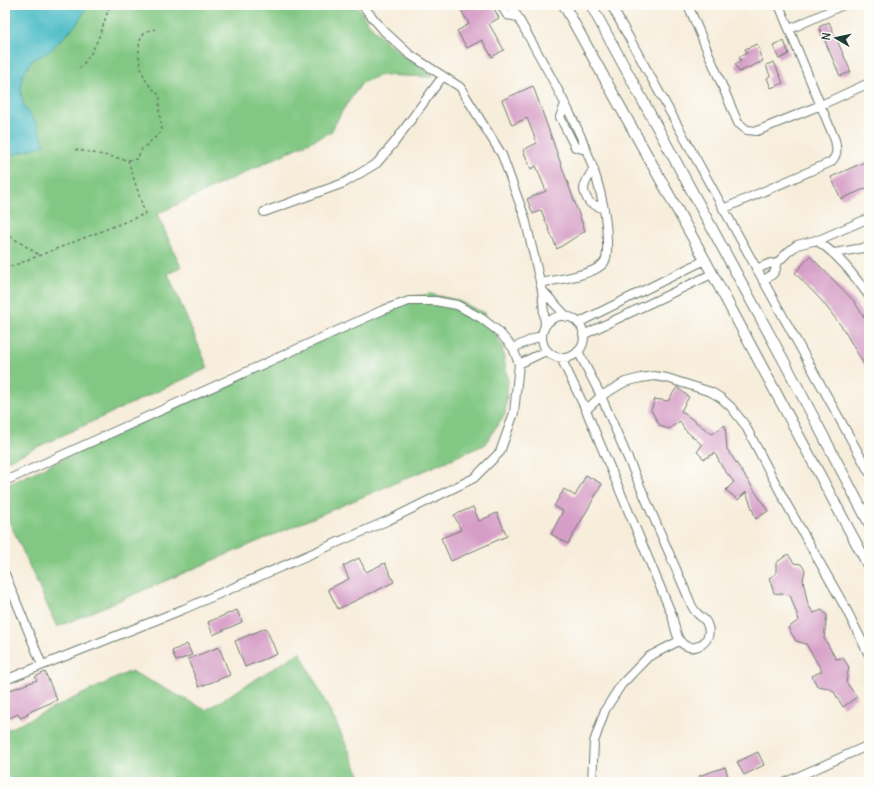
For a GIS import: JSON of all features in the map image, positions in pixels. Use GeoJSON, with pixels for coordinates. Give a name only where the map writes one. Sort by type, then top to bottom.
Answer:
{"type":"FeatureCollection","features":[{"type":"Feature","properties":{"kind":"street"},"geometry":{"type":"LineString","coordinates":[[362,5],[384,31],[409,54],[460,87],[502,155],[526,218],[541,287],[545,326]]}},
{"type":"Feature","properties":{"kind":"street"},"geometry":{"type":"LineString","coordinates":[[501,5],[506,15],[518,17]]}},
{"type":"Feature","properties":{"kind":"street"},"geometry":{"type":"LineString","coordinates":[[512,5],[565,104],[560,116],[575,148],[586,150],[594,169],[604,208],[607,231],[606,260],[602,265],[582,275],[541,287]]}},
{"type":"Feature","properties":{"kind":"street"},"geometry":{"type":"LineString","coordinates":[[564,5],[705,260],[869,567]]}},
{"type":"Feature","properties":{"kind":"street"},"geometry":{"type":"LineString","coordinates":[[591,5],[785,363],[869,523]]}},
{"type":"Feature","properties":{"kind":"street"},"geometry":{"type":"LineString","coordinates":[[611,5],[869,472]]}},
{"type":"Feature","properties":{"kind":"street"},"geometry":{"type":"LineString","coordinates":[[688,5],[738,124],[747,130],[757,131],[821,105],[869,83]]}},
{"type":"Feature","properties":{"kind":"street"},"geometry":{"type":"LineString","coordinates":[[723,209],[831,162],[836,157],[837,150],[835,140],[779,5]]}},
{"type":"Feature","properties":{"kind":"street"},"geometry":{"type":"LineString","coordinates":[[790,29],[843,5]]}},
{"type":"Feature","properties":{"kind":"street"},"geometry":{"type":"LineString","coordinates":[[264,212],[344,183],[377,164],[443,76]]}},
{"type":"Feature","properties":{"kind":"street"},"geometry":{"type":"LineString","coordinates":[[594,169],[583,188],[584,192],[590,204],[604,208]]}},
{"type":"Feature","properties":{"kind":"street"},"geometry":{"type":"LineString","coordinates":[[763,281],[773,274],[776,269],[775,265],[797,245],[816,240],[869,218]]}},
{"type":"Feature","properties":{"kind":"street"},"geometry":{"type":"LineString","coordinates":[[816,240],[834,253],[854,274],[869,296]]}},
{"type":"Feature","properties":{"kind":"street"},"geometry":{"type":"LineString","coordinates":[[834,253],[869,247]]}},
{"type":"Feature","properties":{"kind":"street"},"geometry":{"type":"LineString","coordinates":[[578,322],[705,260]]}},
{"type":"Feature","properties":{"kind":"street"},"geometry":{"type":"LineString","coordinates":[[756,269],[771,263],[775,265]]}},
{"type":"Feature","properties":{"kind":"street"},"geometry":{"type":"LineString","coordinates":[[583,335],[712,274]]}},
{"type":"Feature","properties":{"kind":"street"},"geometry":{"type":"LineString","coordinates":[[541,287],[567,317],[578,322],[582,328],[583,335],[582,346],[568,358],[550,355],[546,351],[542,341],[545,326],[554,318],[567,317]]}},
{"type":"Feature","properties":{"kind":"street"},"geometry":{"type":"LineString","coordinates":[[647,288],[653,302]]}},
{"type":"Feature","properties":{"kind":"street"},"geometry":{"type":"LineString","coordinates":[[5,481],[383,310],[409,301],[435,301],[456,305],[481,318],[498,330],[513,348],[519,364],[514,413],[500,452],[474,478],[389,520],[206,600],[5,680]]}},
{"type":"Feature","properties":{"kind":"street"},"geometry":{"type":"LineString","coordinates":[[513,348],[542,335]]}},
{"type":"Feature","properties":{"kind":"street"},"geometry":{"type":"LineString","coordinates":[[519,364],[546,351]]}},
{"type":"Feature","properties":{"kind":"street"},"geometry":{"type":"LineString","coordinates":[[561,358],[586,410],[672,615],[679,641],[684,646],[692,648],[699,646],[705,642],[709,636],[707,623],[698,615],[689,599],[601,396],[578,351]]}},
{"type":"Feature","properties":{"kind":"street"},"geometry":{"type":"LineString","coordinates":[[586,410],[601,396],[625,382],[654,376],[667,378],[711,392],[721,398],[731,407],[745,425],[845,607],[869,655]]}},
{"type":"Feature","properties":{"kind":"street"},"geometry":{"type":"LineString","coordinates":[[5,574],[9,594],[42,665]]}},
{"type":"Feature","properties":{"kind":"street"},"geometry":{"type":"LineString","coordinates":[[592,782],[594,742],[605,710],[621,685],[648,657],[679,641]]}},
{"type":"Feature","properties":{"kind":"street"},"geometry":{"type":"LineString","coordinates":[[786,782],[869,745]]}},
{"type":"Feature","properties":{"kind":"path"},"geometry":{"type":"LineString","coordinates":[[79,68],[87,61],[92,52],[110,5]]}},
{"type":"Feature","properties":{"kind":"path"},"geometry":{"type":"LineString","coordinates":[[72,149],[128,160],[136,158],[142,149],[162,130],[159,110],[160,96],[150,87],[143,74],[138,45],[145,32],[155,29]]}},
{"type":"Feature","properties":{"kind":"path"},"geometry":{"type":"LineString","coordinates":[[5,269],[145,214],[128,160]]}},
{"type":"Feature","properties":{"kind":"path"},"geometry":{"type":"LineString","coordinates":[[5,234],[41,256]]}},
{"type":"Feature","properties":{"kind":"green space"},"geometry":{"type":"Polygon","coordinates":[[[5,5],[357,5],[381,37],[434,77],[380,75],[362,83],[342,111],[331,132],[157,214],[181,267],[168,274],[208,368],[5,462],[5,5]]]}},
{"type":"Feature","properties":{"kind":"green space"},"geometry":{"type":"Polygon","coordinates":[[[430,294],[456,300],[484,313],[502,346],[508,381],[505,414],[484,445],[57,627],[5,512],[5,486],[408,298],[430,294]]]}},
{"type":"Feature","properties":{"kind":"green space"},"geometry":{"type":"Polygon","coordinates":[[[300,652],[339,729],[363,782],[5,782],[5,731],[131,671],[206,710],[300,652]]]}},
{"type":"Feature","properties":{"kind":"water"},"geometry":{"type":"Polygon","coordinates":[[[13,5],[89,5],[76,25],[50,51],[33,60],[22,76],[21,91],[24,106],[37,124],[45,145],[5,157],[5,11],[13,5]]]}},
{"type":"Feature","properties":{"kind":"building"},"geometry":{"type":"Polygon","coordinates":[[[458,5],[478,5],[481,10],[489,5],[492,5],[499,18],[489,24],[504,50],[492,57],[482,40],[467,48],[457,31],[469,24],[458,5]]]}},
{"type":"Feature","properties":{"kind":"building"},"geometry":{"type":"Polygon","coordinates":[[[829,22],[851,72],[840,76],[819,27],[829,22]]]}},
{"type":"Feature","properties":{"kind":"building"},"geometry":{"type":"Polygon","coordinates":[[[784,41],[789,54],[779,59],[773,46],[784,41]]]}},
{"type":"Feature","properties":{"kind":"building"},"geometry":{"type":"Polygon","coordinates":[[[757,44],[763,61],[739,72],[735,64],[741,61],[739,57],[747,53],[745,49],[757,44]]]}},
{"type":"Feature","properties":{"kind":"building"},"geometry":{"type":"Polygon","coordinates":[[[774,62],[783,83],[771,88],[767,78],[770,76],[766,65],[774,62]]]}},
{"type":"Feature","properties":{"kind":"building"},"geometry":{"type":"Polygon","coordinates":[[[533,86],[585,231],[557,249],[541,210],[533,214],[527,199],[546,191],[536,166],[531,169],[523,150],[537,143],[527,118],[512,125],[502,100],[533,86]]]}},
{"type":"Feature","properties":{"kind":"building"},"geometry":{"type":"Polygon","coordinates":[[[869,160],[869,187],[841,199],[831,177],[869,160]]]}},
{"type":"Feature","properties":{"kind":"building"},"geometry":{"type":"Polygon","coordinates":[[[810,256],[854,301],[869,325],[869,373],[842,327],[822,301],[795,273],[810,256]]]}},
{"type":"Feature","properties":{"kind":"building"},"geometry":{"type":"Polygon","coordinates":[[[677,387],[689,397],[681,411],[712,434],[725,425],[727,449],[768,511],[756,519],[746,492],[738,500],[726,490],[734,482],[722,467],[715,453],[704,459],[697,452],[702,445],[684,429],[680,421],[669,429],[660,426],[651,410],[655,399],[668,401],[677,387]]]}},
{"type":"Feature","properties":{"kind":"building"},"geometry":{"type":"Polygon","coordinates":[[[586,475],[602,484],[568,544],[551,534],[563,511],[554,506],[564,489],[575,496],[586,475]]]}},
{"type":"Feature","properties":{"kind":"building"},"geometry":{"type":"Polygon","coordinates":[[[473,507],[479,521],[497,513],[507,536],[451,561],[441,538],[461,530],[454,515],[473,507]]]}},
{"type":"Feature","properties":{"kind":"building"},"geometry":{"type":"Polygon","coordinates":[[[788,554],[794,563],[801,564],[805,570],[803,580],[808,605],[814,613],[822,610],[827,615],[824,638],[836,659],[843,658],[849,667],[846,682],[857,697],[843,707],[834,692],[829,688],[817,686],[812,676],[822,671],[806,644],[796,641],[788,628],[799,620],[790,595],[774,593],[769,578],[776,574],[776,563],[788,554]]]}},
{"type":"Feature","properties":{"kind":"building"},"geometry":{"type":"Polygon","coordinates":[[[359,558],[366,572],[385,563],[394,582],[338,609],[328,589],[349,579],[343,566],[359,558]]]}},
{"type":"Feature","properties":{"kind":"building"},"geometry":{"type":"Polygon","coordinates":[[[237,610],[242,622],[213,635],[208,622],[237,610]]]}},
{"type":"Feature","properties":{"kind":"building"},"geometry":{"type":"Polygon","coordinates":[[[266,628],[277,654],[245,667],[235,641],[266,628]]]}},
{"type":"Feature","properties":{"kind":"building"},"geometry":{"type":"Polygon","coordinates":[[[187,644],[192,655],[176,661],[172,651],[187,644]]]}},
{"type":"Feature","properties":{"kind":"building"},"geometry":{"type":"Polygon","coordinates":[[[219,647],[230,675],[199,687],[188,659],[219,647]]]}},
{"type":"Feature","properties":{"kind":"building"},"geometry":{"type":"Polygon","coordinates":[[[45,672],[57,700],[27,713],[28,715],[20,718],[18,714],[5,720],[5,692],[37,680],[35,677],[45,672]]]}},
{"type":"Feature","properties":{"kind":"building"},"geometry":{"type":"Polygon","coordinates":[[[758,752],[764,765],[744,775],[737,762],[758,752]]]}},
{"type":"Feature","properties":{"kind":"building"},"geometry":{"type":"Polygon","coordinates":[[[725,767],[730,782],[701,782],[699,776],[725,767]]]}}]}
